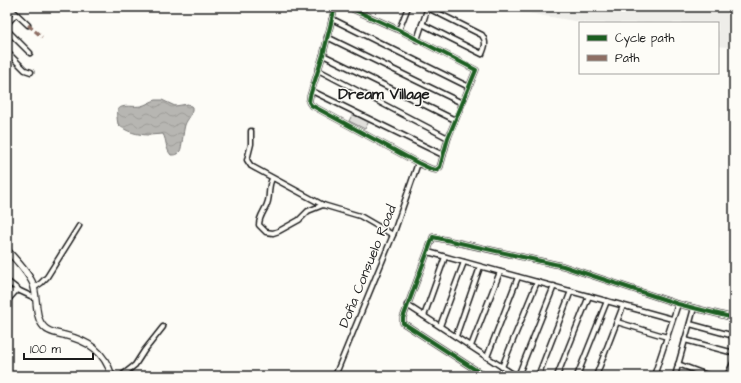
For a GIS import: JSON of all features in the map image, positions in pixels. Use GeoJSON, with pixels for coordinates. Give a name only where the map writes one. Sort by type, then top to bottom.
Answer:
{"type":"FeatureCollection","features":[{"type":"Feature","properties":{"kind":"street"},"geometry":{"type":"LineString","coordinates":[[9,7],[28,25]]}},
{"type":"Feature","properties":{"kind":"street"},"geometry":{"type":"LineString","coordinates":[[335,7],[323,55],[309,100],[313,107],[418,163],[436,170],[440,167],[448,138],[476,70],[399,30],[348,7]]}},
{"type":"Feature","properties":{"kind":"street"},"geometry":{"type":"LineString","coordinates":[[399,30],[408,7]]}},
{"type":"Feature","properties":{"kind":"street"},"geometry":{"type":"LineString","coordinates":[[417,40],[422,24],[428,8],[482,35],[485,42],[482,54],[422,24]]}},
{"type":"Feature","properties":{"kind":"street"},"geometry":{"type":"LineString","coordinates":[[7,24],[16,14]]}},
{"type":"Feature","properties":{"kind":"street"},"geometry":{"type":"LineString","coordinates":[[332,19],[469,87]]}},
{"type":"Feature","properties":{"kind":"street"},"geometry":{"type":"LineString","coordinates":[[7,30],[30,53]]}},
{"type":"Feature","properties":{"kind":"street"},"geometry":{"type":"LineString","coordinates":[[327,37],[462,103]]}},
{"type":"Feature","properties":{"kind":"street"},"geometry":{"type":"LineString","coordinates":[[7,52],[24,70],[31,72]]}},
{"type":"Feature","properties":{"kind":"street"},"geometry":{"type":"LineString","coordinates":[[323,55],[455,120]]}},
{"type":"Feature","properties":{"kind":"street"},"geometry":{"type":"LineString","coordinates":[[318,70],[448,138]]}},
{"type":"Feature","properties":{"kind":"street"},"geometry":{"type":"LineString","coordinates":[[312,91],[443,155]]}},
{"type":"Feature","properties":{"kind":"street"},"geometry":{"type":"LineString","coordinates":[[251,131],[251,144],[247,160],[248,163],[272,179],[323,205],[360,216],[393,235]]}},
{"type":"Feature","properties":{"kind":"street","name":"Doña Consuelo Road"},"geometry":{"type":"LineString","coordinates":[[335,376],[393,235],[418,163]]}},
{"type":"Feature","properties":{"kind":"street"},"geometry":{"type":"LineString","coordinates":[[272,179],[269,185],[268,200],[259,219],[259,225],[266,232],[273,233],[279,231],[299,220],[308,211],[323,205]]}},
{"type":"Feature","properties":{"kind":"street"},"geometry":{"type":"LineString","coordinates":[[34,288],[47,277],[79,226]]}},
{"type":"Feature","properties":{"kind":"street"},"geometry":{"type":"LineString","coordinates":[[485,376],[405,325],[402,321],[433,237],[563,266],[678,304],[734,318]]}},
{"type":"Feature","properties":{"kind":"street"},"geometry":{"type":"LineString","coordinates":[[7,250],[30,278],[34,288],[38,314],[44,327],[53,332],[70,336],[90,344],[103,358],[112,376]]}},
{"type":"Feature","properties":{"kind":"street"},"geometry":{"type":"LineString","coordinates":[[428,252],[445,258],[554,286],[672,319]]}},
{"type":"Feature","properties":{"kind":"street"},"geometry":{"type":"LineString","coordinates":[[424,316],[445,258]]}},
{"type":"Feature","properties":{"kind":"street"},"geometry":{"type":"LineString","coordinates":[[440,326],[464,262]]}},
{"type":"Feature","properties":{"kind":"street"},"geometry":{"type":"LineString","coordinates":[[456,336],[480,267]]}},
{"type":"Feature","properties":{"kind":"street"},"geometry":{"type":"LineString","coordinates":[[471,346],[500,272]]}},
{"type":"Feature","properties":{"kind":"street"},"geometry":{"type":"LineString","coordinates":[[487,357],[518,277]]}},
{"type":"Feature","properties":{"kind":"street"},"geometry":{"type":"LineString","coordinates":[[7,281],[18,291],[35,298]]}},
{"type":"Feature","properties":{"kind":"street"},"geometry":{"type":"LineString","coordinates":[[502,367],[537,282]]}},
{"type":"Feature","properties":{"kind":"street"},"geometry":{"type":"LineString","coordinates":[[407,305],[517,376],[554,286]]}},
{"type":"Feature","properties":{"kind":"street"},"geometry":{"type":"LineString","coordinates":[[7,292],[18,291]]}},
{"type":"Feature","properties":{"kind":"street"},"geometry":{"type":"LineString","coordinates":[[7,301],[18,291]]}},
{"type":"Feature","properties":{"kind":"street"},"geometry":{"type":"LineString","coordinates":[[538,376],[571,291]]}},
{"type":"Feature","properties":{"kind":"street"},"geometry":{"type":"LineString","coordinates":[[557,376],[589,296]]}},
{"type":"Feature","properties":{"kind":"street"},"geometry":{"type":"LineString","coordinates":[[577,376],[607,301]]}},
{"type":"Feature","properties":{"kind":"street"},"geometry":{"type":"LineString","coordinates":[[662,376],[654,374],[678,304]]}},
{"type":"Feature","properties":{"kind":"street"},"geometry":{"type":"LineString","coordinates":[[596,376],[623,306]]}},
{"type":"Feature","properties":{"kind":"street"},"geometry":{"type":"LineString","coordinates":[[675,376],[694,308]]}},
{"type":"Feature","properties":{"kind":"street"},"geometry":{"type":"LineString","coordinates":[[617,322],[667,337]]}},
{"type":"Feature","properties":{"kind":"street"},"geometry":{"type":"LineString","coordinates":[[690,324],[734,336]]}},
{"type":"Feature","properties":{"kind":"street"},"geometry":{"type":"LineString","coordinates":[[120,376],[135,365],[144,350],[163,327]]}},
{"type":"Feature","properties":{"kind":"street"},"geometry":{"type":"LineString","coordinates":[[685,340],[734,353]]}},
{"type":"Feature","properties":{"kind":"street"},"geometry":{"type":"LineString","coordinates":[[727,376],[734,361]]}},
{"type":"Feature","properties":{"kind":"street"},"geometry":{"type":"LineString","coordinates":[[678,364],[710,376]]}},
{"type":"Feature","properties":{"kind":"shaded area"},"geometry":{"type":"Polygon","coordinates":[[[506,7],[734,7],[734,48],[719,46],[719,22],[580,22],[505,9],[506,7]]]}},
{"type":"Feature","properties":{"kind":"shaded area"},"geometry":{"type":"Polygon","coordinates":[[[353,113],[369,121],[365,129],[349,121],[353,113]]]}},
{"type":"Feature","properties":{"kind":"water"},"geometry":{"type":"Polygon","coordinates":[[[156,100],[162,100],[175,106],[188,104],[192,107],[191,115],[185,125],[181,149],[176,154],[171,155],[169,152],[163,134],[137,134],[124,129],[118,124],[117,116],[119,108],[126,106],[141,106],[156,100]]]}},
{"type":"Feature","properties":{"kind":"marked path"},"geometry":{"type":"LineString","coordinates":[[28,25],[42,37]]}},
{"type":"Feature","properties":{"kind":"cycle path"},"geometry":{"type":"LineString","coordinates":[[335,7],[309,102],[311,105],[418,163],[436,170],[440,167],[448,138],[476,70],[399,30],[348,7]]}},
{"type":"Feature","properties":{"kind":"cycle path"},"geometry":{"type":"LineString","coordinates":[[485,376],[403,323],[403,318],[433,237],[563,266],[678,304],[734,318]]}},
{"type":"Feature","properties":{"kind":"district","name":"Dream Village"},"geometry":{"type":"Point","coordinates":[384,94]}}]}
